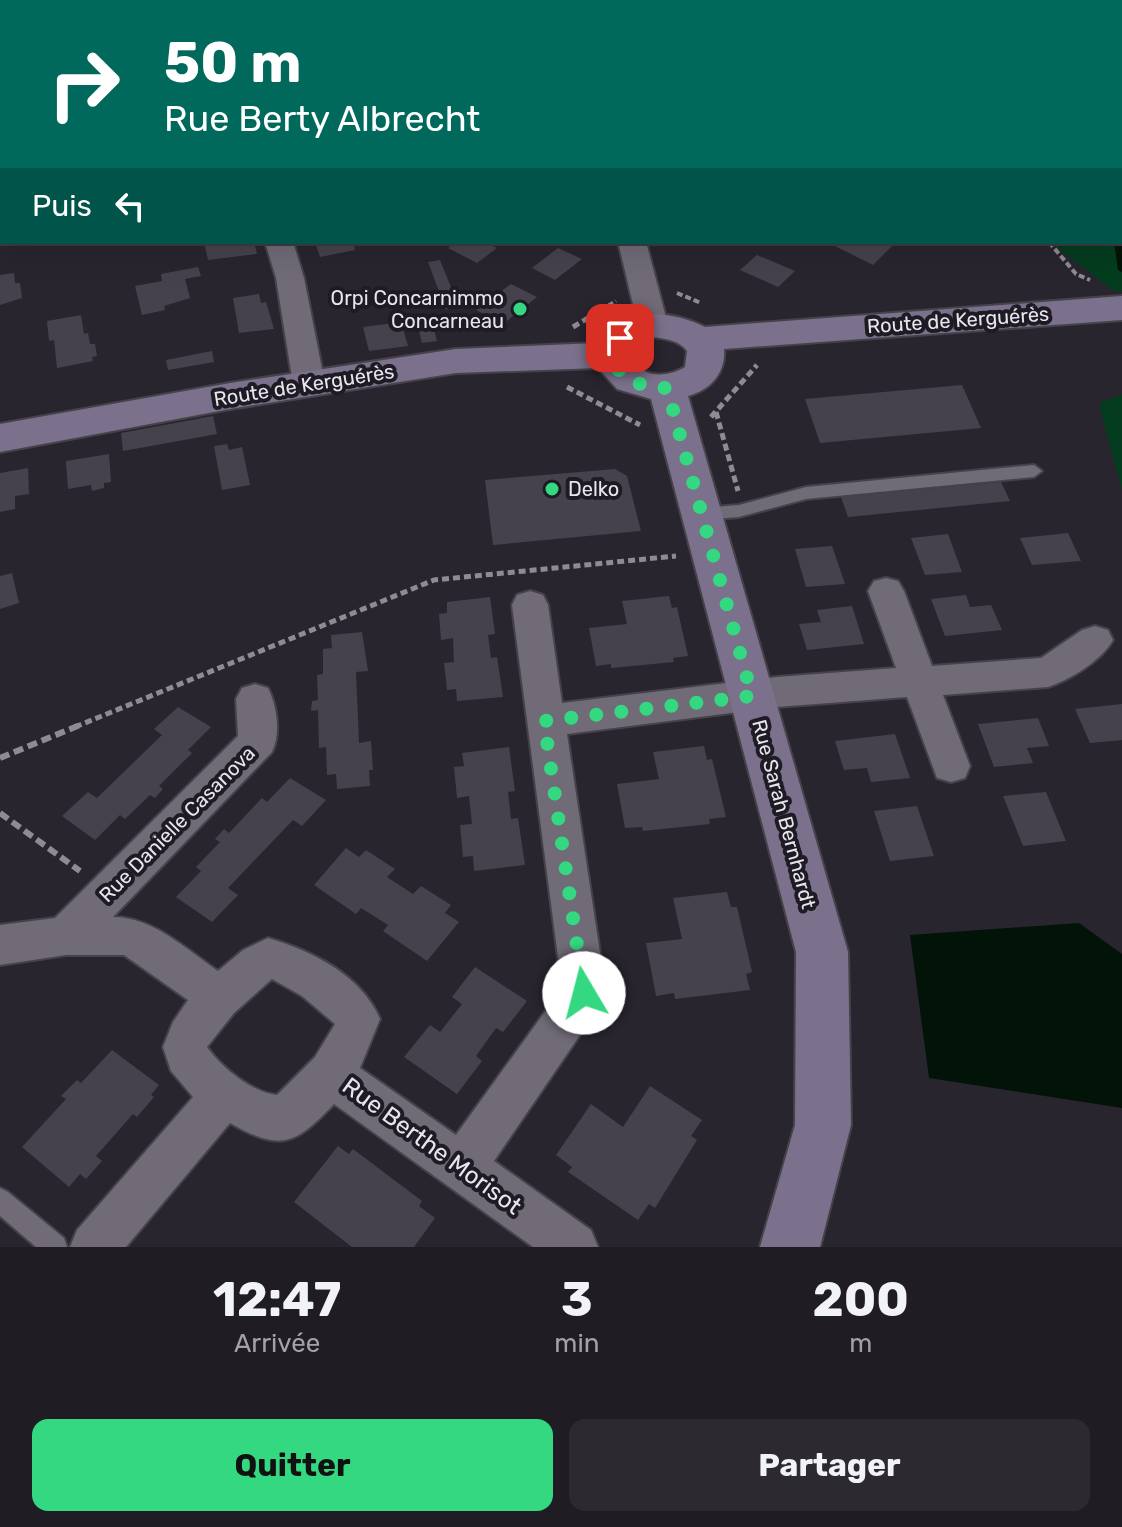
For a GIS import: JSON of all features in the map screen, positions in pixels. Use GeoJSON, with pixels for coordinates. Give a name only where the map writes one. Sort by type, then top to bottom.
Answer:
{"type":"FeatureCollection","features":[{"type":"Feature","properties":{"kind":"street"},"geometry":{"type":"LineString","coordinates":[[280,244],[290,278],[309,384]]}},
{"type":"Feature","properties":{"kind":"street"},"geometry":{"type":"LineString","coordinates":[[633,244],[653,325]]}},
{"type":"Feature","properties":{"kind":"street","name":"Route de Kerguérès"},"geometry":{"type":"LineString","coordinates":[[699,339],[1122,308]]}},
{"type":"Feature","properties":{"kind":"street"},"geometry":{"type":"LineString","coordinates":[[653,325],[679,327],[699,339],[706,348],[708,359],[705,370],[654,407],[635,383],[614,366],[614,346],[629,331],[653,325]]}},
{"type":"Feature","properties":{"kind":"street","name":"Route de Kerguérès"},"geometry":{"type":"LineString","coordinates":[[0,438],[456,361],[612,355]]}},
{"type":"Feature","properties":{"kind":"street","name":"Rue Sarah Bernhardt"},"geometry":{"type":"LineString","coordinates":[[654,407],[710,521],[752,696],[822,952],[823,1125],[790,1247]]}},
{"type":"Feature","properties":{"kind":"street"},"geometry":{"type":"LineString","coordinates":[[886,591],[917,682],[951,766]]}},
{"type":"Feature","properties":{"kind":"street"},"geometry":{"type":"LineString","coordinates":[[461,1168],[584,993],[530,605]]}},
{"type":"Feature","properties":{"kind":"street"},"geometry":{"type":"LineString","coordinates":[[544,721],[752,696],[1048,672],[1095,640]]}},
{"type":"Feature","properties":{"kind":"street","name":"Rue Danielle Casanova"},"geometry":{"type":"LineString","coordinates":[[66,936],[258,741],[255,699]]}},
{"type":"Feature","properties":{"kind":"street"},"geometry":{"type":"LineString","coordinates":[[0,948],[66,936],[131,936],[221,998]]}},
{"type":"Feature","properties":{"kind":"street"},"geometry":{"type":"LineString","coordinates":[[268,958],[284,961],[317,983],[350,1008],[358,1019],[356,1034],[329,1073],[303,1105],[284,1119],[264,1117],[225,1094],[190,1064],[184,1050],[189,1033],[252,967],[268,958]]}},
{"type":"Feature","properties":{"kind":"street","name":"Rue Berthe Morisot"},"geometry":{"type":"LineString","coordinates":[[329,1073],[574,1247]]}},
{"type":"Feature","properties":{"kind":"street"},"geometry":{"type":"LineString","coordinates":[[94,1247],[225,1094]]}},
{"type":"Feature","properties":{"kind":"lane"},"geometry":{"type":"LineString","coordinates":[[710,521],[806,493],[1034,471]]}},
{"type":"Feature","properties":{"kind":"lane"},"geometry":{"type":"LineString","coordinates":[[0,1200],[55,1247]]}},
{"type":"Feature","properties":{"kind":"path"},"geometry":{"type":"LineString","coordinates":[[1051,244],[1076,274],[1096,283]]}},
{"type":"Feature","properties":{"kind":"path"},"geometry":{"type":"LineString","coordinates":[[564,332],[626,295]]}},
{"type":"Feature","properties":{"kind":"path"},"geometry":{"type":"LineString","coordinates":[[709,419],[760,361]]}},
{"type":"Feature","properties":{"kind":"path"},"geometry":{"type":"LineString","coordinates":[[559,382],[654,407]]}},
{"type":"Feature","properties":{"kind":"path"},"geometry":{"type":"LineString","coordinates":[[0,758],[434,580],[710,521],[716,411]]}},
{"type":"Feature","properties":{"kind":"path"},"geometry":{"type":"LineString","coordinates":[[0,813],[109,892]]}},
{"type":"Feature","properties":{"kind":"green space"},"geometry":{"type":"Polygon","coordinates":[[[1055,244],[1122,244],[1122,291],[1114,291],[1055,244]]]}},
{"type":"Feature","properties":{"kind":"green space"},"geometry":{"type":"Polygon","coordinates":[[[1122,394],[1122,490],[1099,404],[1122,394]]]}},
{"type":"Feature","properties":{"kind":"shaded area"},"geometry":{"type":"Polygon","coordinates":[[[1079,923],[1122,954],[1122,1108],[929,1078],[910,935],[1079,923]]]}},
{"type":"Feature","properties":{"kind":"building"},"geometry":{"type":"Polygon","coordinates":[[[204,244],[254,244],[257,254],[208,260],[204,244]]]}},
{"type":"Feature","properties":{"kind":"building"},"geometry":{"type":"Polygon","coordinates":[[[316,244],[368,244],[354,246],[355,250],[320,257],[316,244]]]}},
{"type":"Feature","properties":{"kind":"building"},"geometry":{"type":"Polygon","coordinates":[[[453,244],[489,244],[497,248],[477,263],[448,248],[453,244]]]}},
{"type":"Feature","properties":{"kind":"building"},"geometry":{"type":"Polygon","coordinates":[[[834,244],[894,244],[873,265],[834,244]]]}},
{"type":"Feature","properties":{"kind":"building"},"geometry":{"type":"Polygon","coordinates":[[[558,248],[582,259],[555,280],[532,268],[558,248]]]}},
{"type":"Feature","properties":{"kind":"building"},"geometry":{"type":"Polygon","coordinates":[[[757,255],[795,271],[778,287],[740,270],[757,255]]]}},
{"type":"Feature","properties":{"kind":"building"},"geometry":{"type":"Polygon","coordinates":[[[440,260],[457,302],[446,310],[428,262],[440,260]]]}},
{"type":"Feature","properties":{"kind":"building"},"geometry":{"type":"Polygon","coordinates":[[[198,267],[201,276],[185,279],[190,298],[164,306],[165,310],[142,315],[135,286],[162,281],[161,274],[198,267]]]}},
{"type":"Feature","properties":{"kind":"building"},"geometry":{"type":"Polygon","coordinates":[[[14,273],[15,283],[20,283],[22,298],[0,305],[0,275],[14,273]]]}},
{"type":"Feature","properties":{"kind":"building"},"geometry":{"type":"Polygon","coordinates":[[[511,284],[537,297],[503,324],[476,310],[511,284]]]}},
{"type":"Feature","properties":{"kind":"building"},"geometry":{"type":"Polygon","coordinates":[[[259,294],[261,303],[266,302],[274,329],[239,333],[233,298],[259,294]]]}},
{"type":"Feature","properties":{"kind":"building"},"geometry":{"type":"Polygon","coordinates":[[[81,315],[84,334],[88,333],[90,344],[95,344],[97,356],[92,357],[93,361],[57,368],[54,340],[49,341],[47,321],[81,315]]]}},
{"type":"Feature","properties":{"kind":"building"},"geometry":{"type":"Polygon","coordinates":[[[432,321],[437,341],[422,343],[417,323],[432,321]]]}},
{"type":"Feature","properties":{"kind":"building"},"geometry":{"type":"Polygon","coordinates":[[[401,322],[408,346],[369,351],[363,327],[401,322]]]}},
{"type":"Feature","properties":{"kind":"building"},"geometry":{"type":"Polygon","coordinates":[[[212,351],[214,362],[168,370],[166,360],[212,351]]]}},
{"type":"Feature","properties":{"kind":"building"},"geometry":{"type":"Polygon","coordinates":[[[962,385],[981,428],[820,443],[805,399],[962,385]]]}},
{"type":"Feature","properties":{"kind":"building"},"geometry":{"type":"Polygon","coordinates":[[[213,416],[217,434],[123,451],[121,433],[213,416]]]}},
{"type":"Feature","properties":{"kind":"building"},"geometry":{"type":"Polygon","coordinates":[[[227,444],[229,450],[242,447],[250,485],[222,490],[214,446],[227,444]]]}},
{"type":"Feature","properties":{"kind":"building"},"geometry":{"type":"Polygon","coordinates":[[[109,454],[111,482],[104,483],[104,488],[92,491],[91,485],[68,489],[66,461],[109,454]]]}},
{"type":"Feature","properties":{"kind":"building"},"geometry":{"type":"Polygon","coordinates":[[[28,468],[29,494],[15,496],[15,509],[0,512],[0,473],[28,468]]]}},
{"type":"Feature","properties":{"kind":"building"},"geometry":{"type":"Polygon","coordinates":[[[615,469],[627,476],[641,531],[493,545],[485,480],[615,469]]]}},
{"type":"Feature","properties":{"kind":"building"},"geometry":{"type":"Polygon","coordinates":[[[1001,482],[1010,501],[848,517],[841,497],[1001,482]]]}},
{"type":"Feature","properties":{"kind":"building"},"geometry":{"type":"Polygon","coordinates":[[[1068,533],[1081,561],[1032,565],[1020,538],[1068,533]]]}},
{"type":"Feature","properties":{"kind":"building"},"geometry":{"type":"Polygon","coordinates":[[[948,534],[962,572],[925,575],[911,538],[948,534]]]}},
{"type":"Feature","properties":{"kind":"building"},"geometry":{"type":"Polygon","coordinates":[[[832,546],[845,584],[806,587],[795,549],[832,546]]]}},
{"type":"Feature","properties":{"kind":"building"},"geometry":{"type":"Polygon","coordinates":[[[12,573],[19,603],[0,609],[0,576],[12,573]]]}},
{"type":"Feature","properties":{"kind":"building"},"geometry":{"type":"Polygon","coordinates":[[[966,595],[970,607],[991,605],[1002,630],[945,636],[931,599],[966,595]]]}},
{"type":"Feature","properties":{"kind":"building"},"geometry":{"type":"Polygon","coordinates":[[[669,596],[672,608],[677,607],[688,656],[673,658],[674,662],[611,668],[611,664],[596,666],[589,628],[627,624],[622,601],[669,596]]]}},
{"type":"Feature","properties":{"kind":"building"},"geometry":{"type":"Polygon","coordinates":[[[490,597],[495,634],[488,635],[491,658],[497,657],[503,697],[457,701],[456,689],[447,690],[444,663],[454,662],[453,638],[441,640],[439,614],[447,613],[447,602],[490,597]]]}},
{"type":"Feature","properties":{"kind":"building"},"geometry":{"type":"Polygon","coordinates":[[[852,606],[864,644],[807,650],[799,624],[821,622],[817,610],[852,606]]]}},
{"type":"Feature","properties":{"kind":"building"},"geometry":{"type":"Polygon","coordinates":[[[362,632],[368,671],[356,672],[359,743],[371,741],[373,770],[369,770],[370,786],[337,789],[336,774],[327,775],[326,747],[319,748],[318,710],[311,711],[312,701],[318,700],[317,675],[323,674],[323,649],[332,648],[331,635],[362,632]]]}},
{"type":"Feature","properties":{"kind":"building"},"geometry":{"type":"Polygon","coordinates":[[[1122,704],[1122,740],[1090,743],[1075,709],[1122,704]]]}},
{"type":"Feature","properties":{"kind":"building"},"geometry":{"type":"Polygon","coordinates":[[[178,707],[211,727],[188,750],[192,753],[159,786],[163,789],[155,798],[150,795],[125,819],[120,815],[95,840],[62,816],[88,792],[97,798],[162,735],[154,729],[178,707]]]}},
{"type":"Feature","properties":{"kind":"building"},"geometry":{"type":"Polygon","coordinates":[[[1038,718],[1049,746],[1027,748],[1033,763],[994,767],[978,724],[1038,718]]]}},
{"type":"Feature","properties":{"kind":"building"},"geometry":{"type":"Polygon","coordinates":[[[895,734],[910,778],[871,782],[867,768],[844,770],[835,741],[895,734]]]}},
{"type":"Feature","properties":{"kind":"building"},"geometry":{"type":"Polygon","coordinates":[[[704,746],[707,760],[712,759],[726,817],[709,819],[710,824],[643,831],[642,827],[625,828],[617,784],[659,779],[653,752],[704,746]]]}},
{"type":"Feature","properties":{"kind":"building"},"geometry":{"type":"Polygon","coordinates":[[[509,747],[515,791],[508,792],[511,819],[518,818],[525,865],[474,871],[473,856],[463,857],[460,825],[472,824],[469,796],[457,798],[454,767],[464,766],[462,753],[509,747]]]}},
{"type":"Feature","properties":{"kind":"building"},"geometry":{"type":"Polygon","coordinates":[[[290,778],[326,800],[302,826],[293,820],[228,888],[238,895],[212,922],[176,897],[201,871],[196,867],[220,842],[215,839],[224,829],[229,833],[262,798],[267,802],[290,778]]]}},
{"type":"Feature","properties":{"kind":"building"},"geometry":{"type":"Polygon","coordinates":[[[1046,792],[1066,841],[1023,846],[1003,796],[1046,792]]]}},
{"type":"Feature","properties":{"kind":"building"},"geometry":{"type":"Polygon","coordinates":[[[917,806],[934,856],[890,861],[874,811],[917,806]]]}},
{"type":"Feature","properties":{"kind":"building"},"geometry":{"type":"Polygon","coordinates":[[[346,848],[359,857],[366,850],[395,869],[387,877],[413,894],[421,886],[451,905],[445,913],[459,922],[427,961],[383,931],[388,925],[361,908],[356,914],[314,885],[346,848]]]}},
{"type":"Feature","properties":{"kind":"building"},"geometry":{"type":"Polygon","coordinates":[[[727,892],[731,907],[737,907],[752,972],[746,974],[750,990],[675,999],[674,993],[656,996],[646,943],[682,939],[673,898],[727,892]]]}},
{"type":"Feature","properties":{"kind":"building"},"geometry":{"type":"Polygon","coordinates":[[[475,967],[527,1001],[503,1032],[496,1028],[476,1056],[482,1061],[457,1094],[404,1057],[430,1025],[440,1032],[462,1004],[452,997],[475,967]]]}},
{"type":"Feature","properties":{"kind":"building"},"geometry":{"type":"Polygon","coordinates":[[[112,1050],[159,1085],[151,1095],[154,1097],[137,1117],[133,1114],[96,1156],[102,1161],[86,1179],[80,1174],[69,1187],[22,1147],[66,1099],[61,1096],[77,1080],[81,1083],[112,1050]]]}},
{"type":"Feature","properties":{"kind":"building"},"geometry":{"type":"Polygon","coordinates":[[[650,1086],[702,1120],[691,1136],[697,1140],[655,1208],[649,1204],[638,1220],[568,1172],[572,1167],[556,1155],[591,1104],[623,1127],[650,1086]]]}},
{"type":"Feature","properties":{"kind":"building"},"geometry":{"type":"Polygon","coordinates":[[[338,1146],[349,1154],[353,1149],[422,1201],[419,1206],[435,1218],[414,1247],[352,1247],[294,1202],[338,1146]]]}},
{"type":"Feature","properties":{"kind":"waterway"},"geometry":{"type":"LineString","coordinates":[[1118,244],[1122,270]]}},
{"type":"Feature","properties":{"kind":"place","name":"Orpi Concarnimmo Concarneau"},"geometry":{"type":"Point","coordinates":[520,309]}},
{"type":"Feature","properties":{"kind":"place","name":"Delko"},"geometry":{"type":"Point","coordinates":[552,489]}},
{"type":"Feature","properties":{"kind":"route"},"geometry":{"type":"LineString","coordinates":[[584,993],[544,721],[752,696],[667,388],[635,383],[622,375],[614,366],[612,355],[620,338]]}}]}
